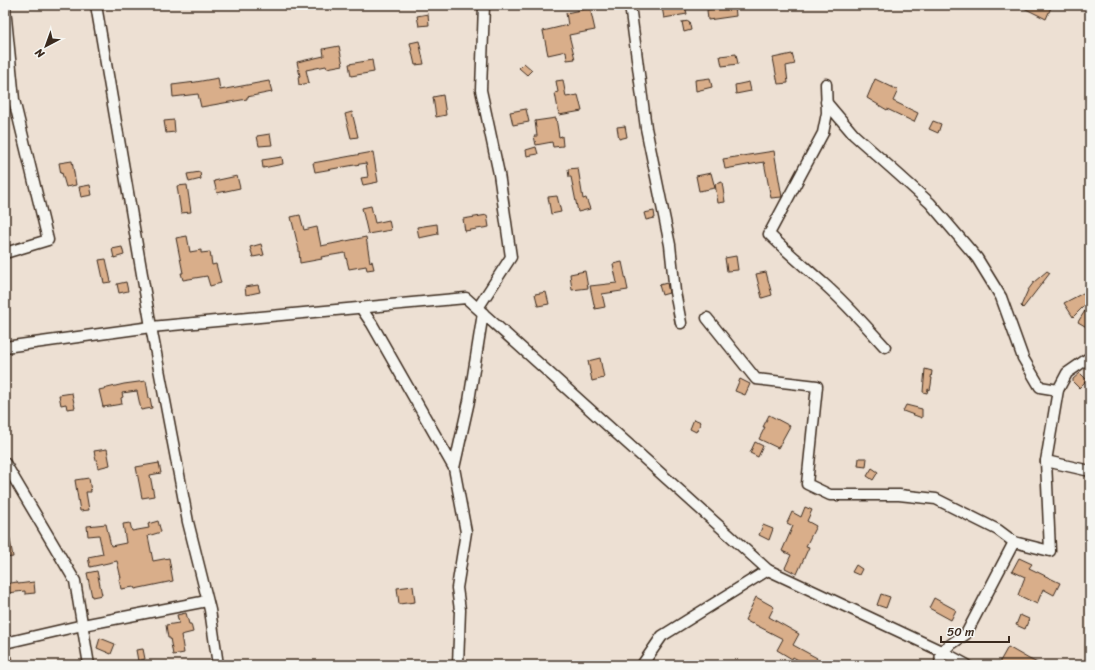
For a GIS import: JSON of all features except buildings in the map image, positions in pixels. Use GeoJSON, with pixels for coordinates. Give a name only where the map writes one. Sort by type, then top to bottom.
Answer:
{"type":"FeatureCollection","features":[{"type":"Feature","properties":{"kind":"street"},"geometry":{"type":"LineString","coordinates":[[96,5],[151,327],[188,522],[207,600],[218,665]]}},
{"type":"Feature","properties":{"kind":"street"},"geometry":{"type":"LineString","coordinates":[[454,468],[469,401],[481,311],[512,256],[499,174],[481,90],[484,5]]}},
{"type":"Feature","properties":{"kind":"street"},"geometry":{"type":"LineString","coordinates":[[630,5],[646,128],[670,245],[675,292],[681,323]]}},
{"type":"Feature","properties":{"kind":"street"},"geometry":{"type":"LineString","coordinates":[[5,8],[10,97],[48,240],[5,253]]}},
{"type":"Feature","properties":{"kind":"street"},"geometry":{"type":"LineString","coordinates":[[826,84],[827,113],[823,133],[769,234],[788,254],[824,284],[885,347]]}},
{"type":"Feature","properties":{"kind":"street"},"geometry":{"type":"LineString","coordinates":[[826,102],[854,135],[930,203],[977,258],[1000,297],[1024,358],[1040,387],[1058,390]]}},
{"type":"Feature","properties":{"kind":"street"},"geometry":{"type":"LineString","coordinates":[[5,348],[151,327],[466,298],[768,570],[941,651],[967,665]]}},
{"type":"Feature","properties":{"kind":"street"},"geometry":{"type":"LineString","coordinates":[[361,308],[372,324],[454,468],[466,532],[457,588],[460,610],[458,665]]}},
{"type":"Feature","properties":{"kind":"street"},"geometry":{"type":"LineString","coordinates":[[707,318],[756,379],[817,386],[807,484],[830,495],[899,495],[936,499],[998,530],[1014,542],[1050,551],[1046,461],[1058,390],[1067,373],[1090,357]]}},
{"type":"Feature","properties":{"kind":"street"},"geometry":{"type":"LineString","coordinates":[[1046,461],[1090,471]]}},
{"type":"Feature","properties":{"kind":"street"},"geometry":{"type":"LineString","coordinates":[[5,463],[75,580],[89,665]]}},
{"type":"Feature","properties":{"kind":"street"},"geometry":{"type":"LineString","coordinates":[[941,651],[966,634],[1014,542]]}},
{"type":"Feature","properties":{"kind":"street"},"geometry":{"type":"LineString","coordinates":[[642,665],[662,636],[768,570]]}},
{"type":"Feature","properties":{"kind":"street"},"geometry":{"type":"LineString","coordinates":[[5,643],[83,625],[207,600]]}},
{"type":"Feature","properties":{"kind":"street"},"geometry":{"type":"LineString","coordinates":[[940,665],[941,651]]}}]}
